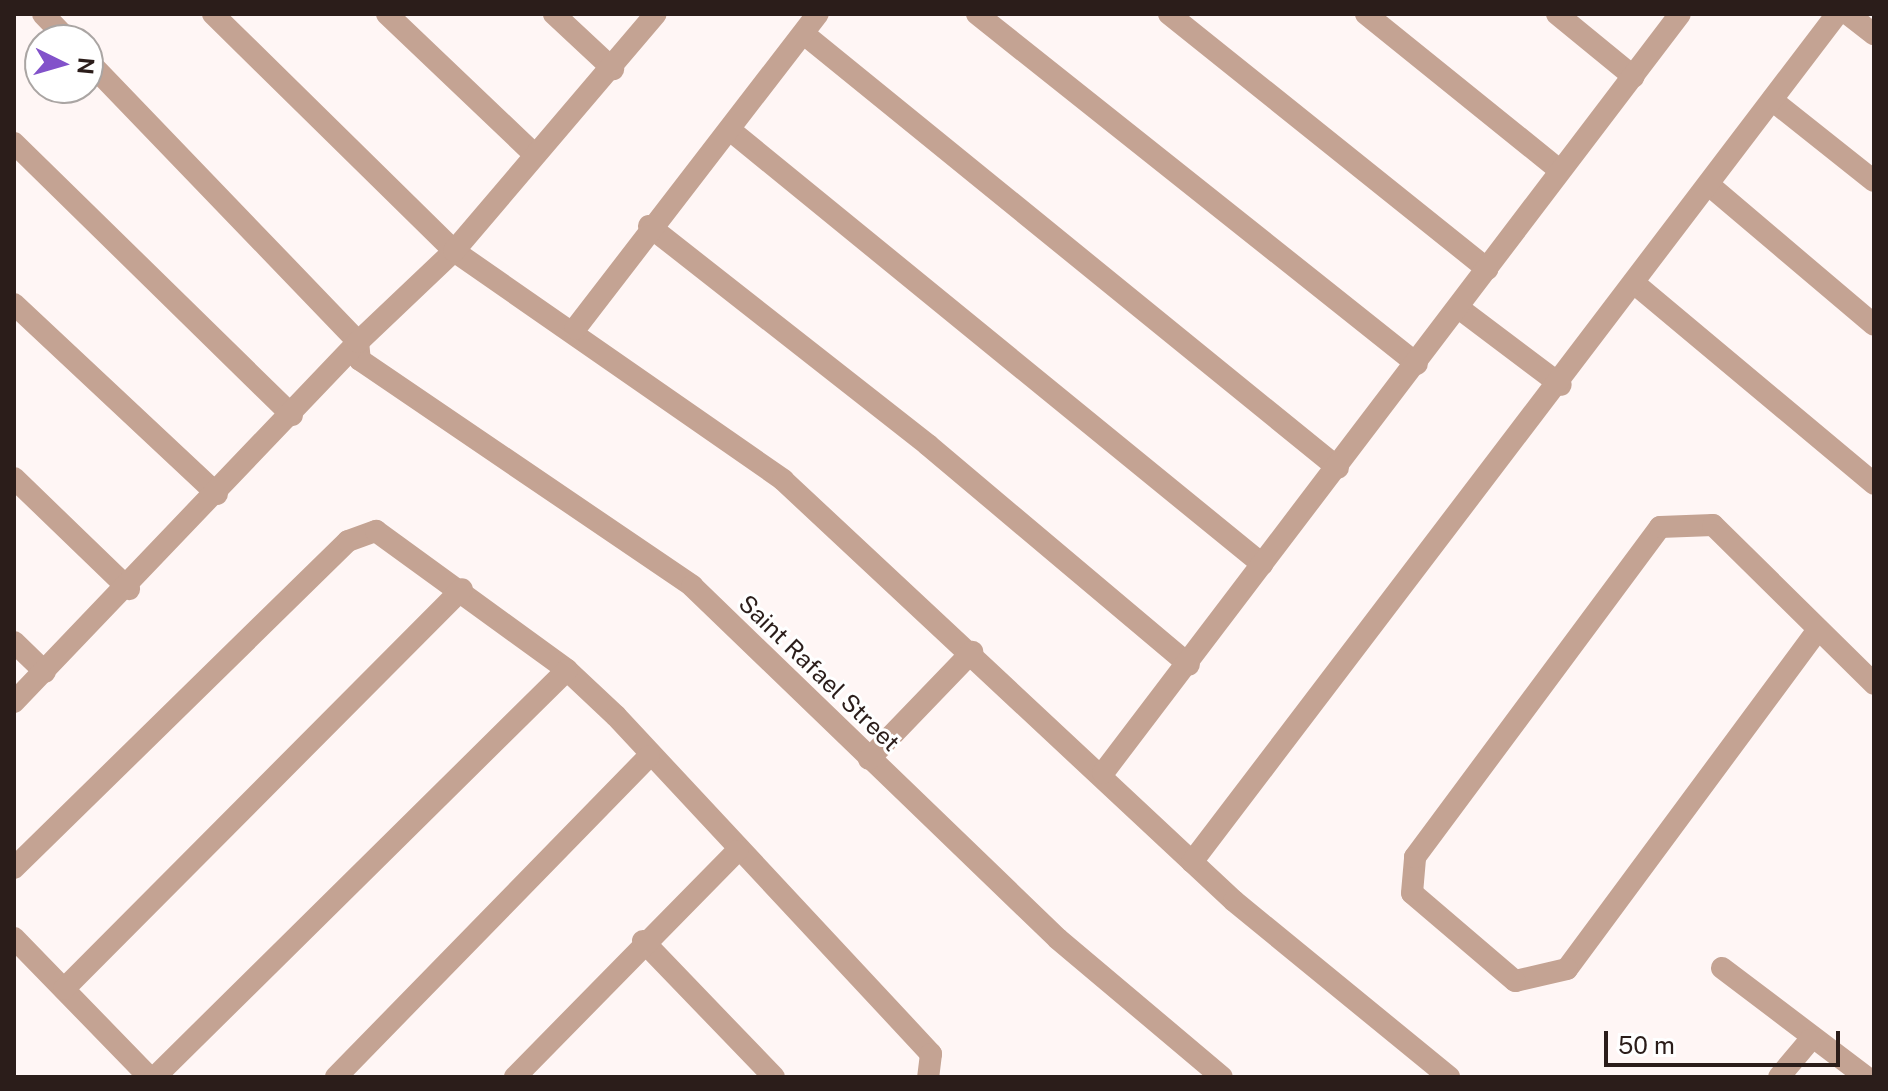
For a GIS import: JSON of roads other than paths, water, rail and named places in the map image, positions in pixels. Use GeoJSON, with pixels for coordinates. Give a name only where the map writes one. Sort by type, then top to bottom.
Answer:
{"type":"FeatureCollection","features":[{"type":"Feature","properties":{"kind":"street"},"geometry":{"type":"LineString","coordinates":[[213,14],[454,251],[575,329],[783,480],[1103,773],[1192,862],[1449,1077]]}},
{"type":"Feature","properties":{"kind":"street"},"geometry":{"type":"LineString","coordinates":[[387,14],[535,155]]}},
{"type":"Feature","properties":{"kind":"street"},"geometry":{"type":"LineString","coordinates":[[554,14],[613,69]]}},
{"type":"Feature","properties":{"kind":"street"},"geometry":{"type":"LineString","coordinates":[[14,702],[129,589],[358,342],[454,251],[613,69],[656,14]]}},
{"type":"Feature","properties":{"kind":"street"},"geometry":{"type":"LineString","coordinates":[[575,329],[649,226],[730,130],[818,14]]}},
{"type":"Feature","properties":{"kind":"street"},"geometry":{"type":"LineString","coordinates":[[977,14],[1417,364]]}},
{"type":"Feature","properties":{"kind":"street"},"geometry":{"type":"LineString","coordinates":[[1169,14],[1487,269]]}},
{"type":"Feature","properties":{"kind":"street"},"geometry":{"type":"LineString","coordinates":[[1366,14],[1559,170]]}},
{"type":"Feature","properties":{"kind":"street"},"geometry":{"type":"LineString","coordinates":[[1557,14],[1634,77]]}},
{"type":"Feature","properties":{"kind":"street"},"geometry":{"type":"LineString","coordinates":[[1103,773],[1460,309],[1559,170],[1680,14]]}},
{"type":"Feature","properties":{"kind":"street"},"geometry":{"type":"LineString","coordinates":[[1192,862],[1561,385],[1837,14]]}},
{"type":"Feature","properties":{"kind":"street"},"geometry":{"type":"LineString","coordinates":[[1848,14],[1874,34]]}},
{"type":"Feature","properties":{"kind":"street"},"geometry":{"type":"LineString","coordinates":[[804,34],[1338,468]]}},
{"type":"Feature","properties":{"kind":"street","name":"Saint Rafael Street"},"geometry":{"type":"LineString","coordinates":[[104,78],[358,342],[360,360],[692,586],[1069,949],[1222,1077]]}},
{"type":"Feature","properties":{"kind":"street"},"geometry":{"type":"LineString","coordinates":[[1772,100],[1874,181]]}},
{"type":"Feature","properties":{"kind":"street"},"geometry":{"type":"LineString","coordinates":[[730,130],[1262,564]]}},
{"type":"Feature","properties":{"kind":"street"},"geometry":{"type":"LineString","coordinates":[[14,143],[292,415]]}},
{"type":"Feature","properties":{"kind":"street"},"geometry":{"type":"LineString","coordinates":[[1709,185],[1874,325]]}},
{"type":"Feature","properties":{"kind":"street"},"geometry":{"type":"LineString","coordinates":[[649,226],[928,445],[1189,665]]}},
{"type":"Feature","properties":{"kind":"street"},"geometry":{"type":"LineString","coordinates":[[1634,283],[1874,484]]}},
{"type":"Feature","properties":{"kind":"street"},"geometry":{"type":"LineString","coordinates":[[14,304],[217,494]]}},
{"type":"Feature","properties":{"kind":"street"},"geometry":{"type":"LineString","coordinates":[[1460,309],[1561,385]]}},
{"type":"Feature","properties":{"kind":"street"},"geometry":{"type":"LineString","coordinates":[[14,478],[129,589]]}},
{"type":"Feature","properties":{"kind":"street"},"geometry":{"type":"LineString","coordinates":[[1817,631],[1567,969],[1515,981],[1412,893],[1415,857],[1660,527],[1713,525],[1874,684]]}},
{"type":"Feature","properties":{"kind":"street"},"geometry":{"type":"LineString","coordinates":[[14,868],[348,541],[376,531],[462,589],[567,670],[931,1054],[928,1077]]}},
{"type":"Feature","properties":{"kind":"street"},"geometry":{"type":"LineString","coordinates":[[64,989],[462,589]]}},
{"type":"Feature","properties":{"kind":"street"},"geometry":{"type":"LineString","coordinates":[[14,642],[45,672]]}},
{"type":"Feature","properties":{"kind":"street"},"geometry":{"type":"LineString","coordinates":[[869,759],[972,652]]}},
{"type":"Feature","properties":{"kind":"street"},"geometry":{"type":"LineString","coordinates":[[155,1077],[567,670]]}},
{"type":"Feature","properties":{"kind":"street"},"geometry":{"type":"LineString","coordinates":[[336,1077],[649,756]]}},
{"type":"Feature","properties":{"kind":"street"},"geometry":{"type":"LineString","coordinates":[[515,1077],[643,941],[737,851]]}},
{"type":"Feature","properties":{"kind":"street"},"geometry":{"type":"LineString","coordinates":[[14,938],[149,1077]]}},
{"type":"Feature","properties":{"kind":"street"},"geometry":{"type":"LineString","coordinates":[[643,941],[774,1077]]}},
{"type":"Feature","properties":{"kind":"street"},"geometry":{"type":"LineString","coordinates":[[1722,968],[1810,1040],[1866,1077]]}},
{"type":"Feature","properties":{"kind":"street"},"geometry":{"type":"LineString","coordinates":[[1779,1077],[1810,1040]]}}]}
